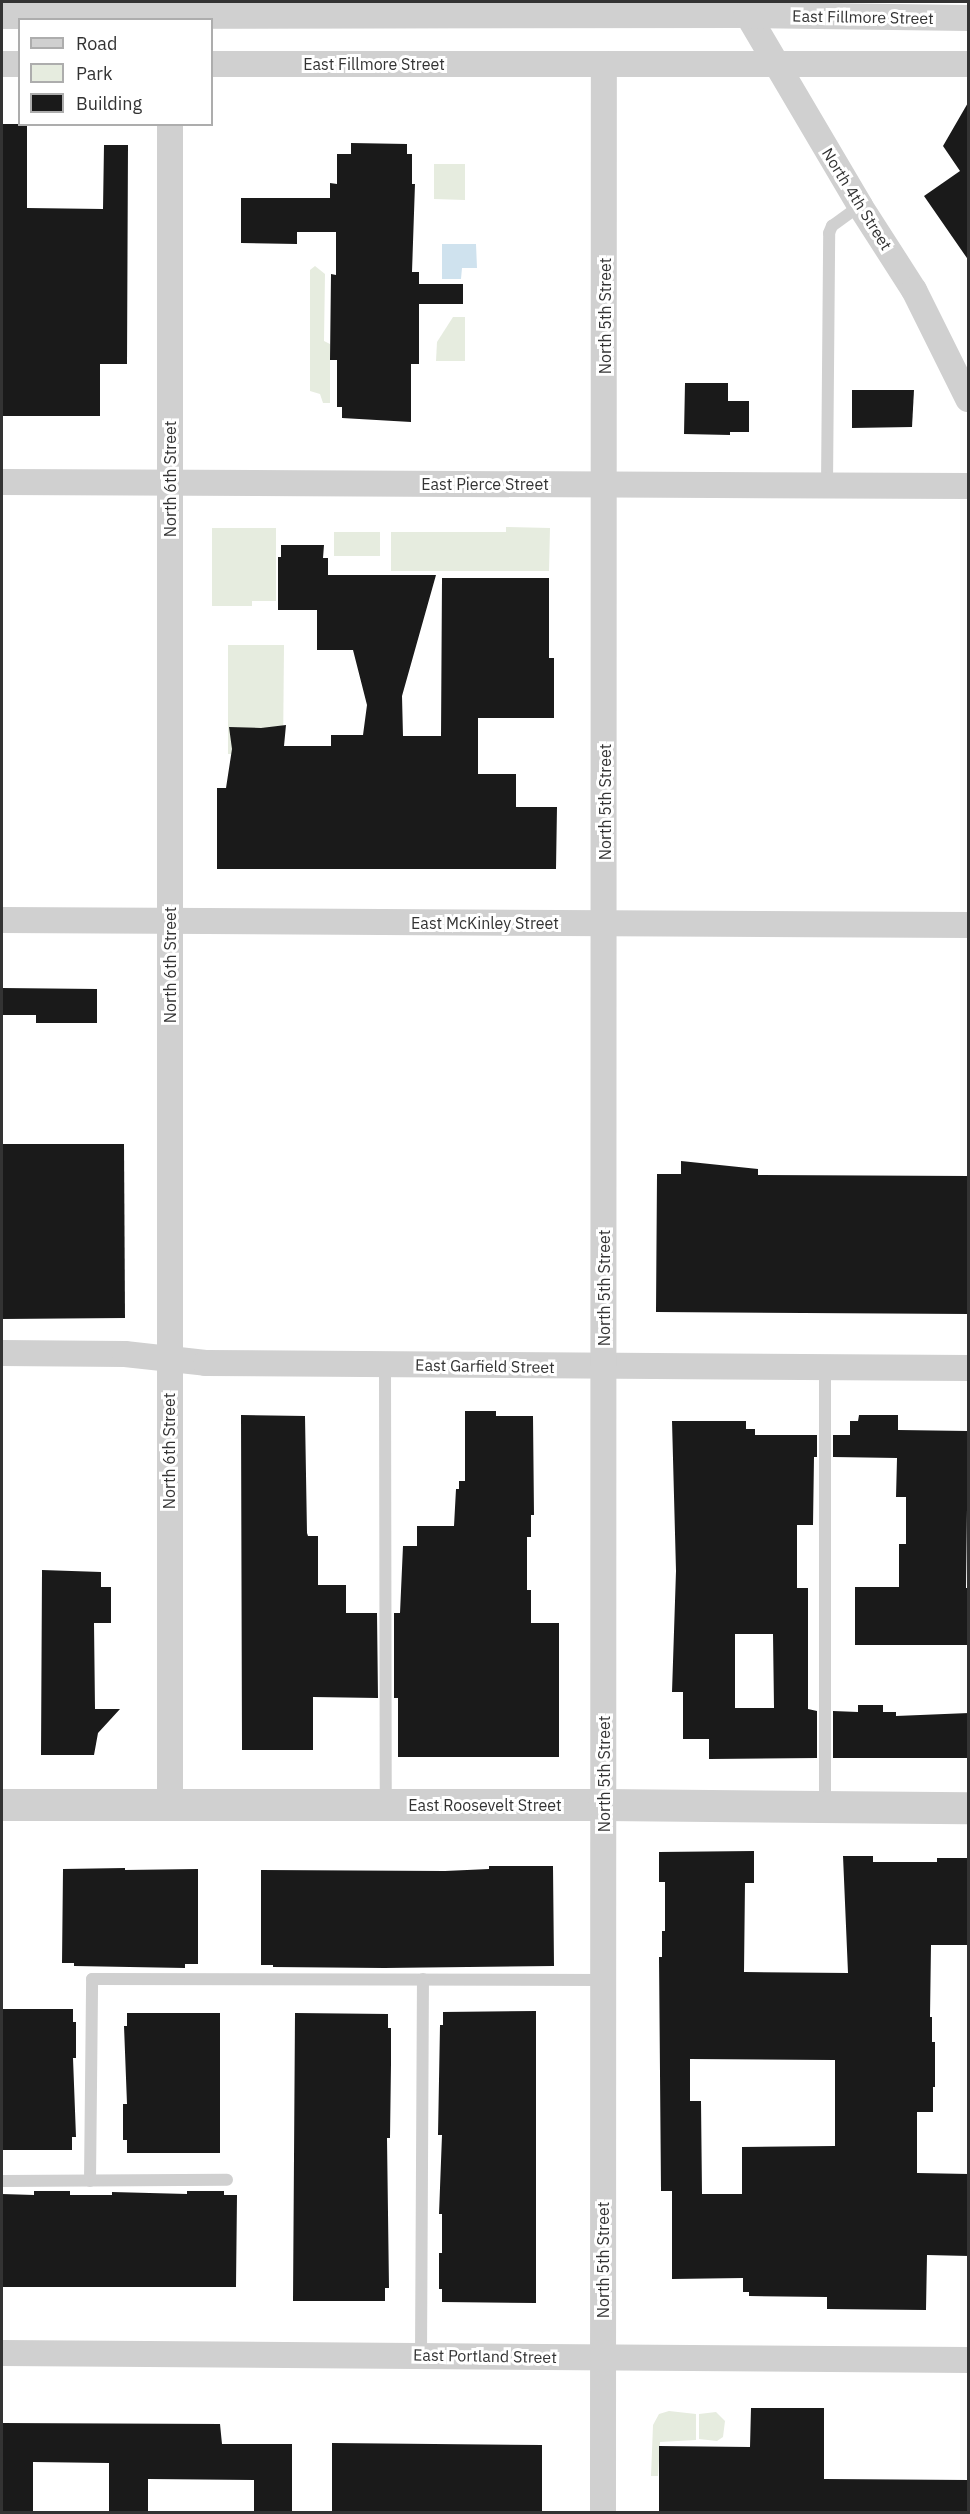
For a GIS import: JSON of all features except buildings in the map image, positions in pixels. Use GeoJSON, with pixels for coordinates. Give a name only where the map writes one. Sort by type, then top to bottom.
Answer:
{"type":"FeatureCollection","features":[{"type":"Feature","properties":{"kind":"street","name":"East Fillmore Street"},"geometry":{"type":"LineString","coordinates":[[2,16],[170,18],[743,8],[966,13]]}},
{"type":"Feature","properties":{"kind":"street","name":"North 4th Street"},"geometry":{"type":"LineString","coordinates":[[743,8],[860,206],[914,290],[969,399]]}},
{"type":"Feature","properties":{"kind":"street"},"geometry":{"type":"LineString","coordinates":[[2,64],[18,64]]}},
{"type":"Feature","properties":{"kind":"street","name":"East Fillmore Street"},"geometry":{"type":"LineString","coordinates":[[213,64],[969,64]]}},
{"type":"Feature","properties":{"kind":"street","name":"North 5th Street"},"geometry":{"type":"LineString","coordinates":[[603,2512],[604,64]]}},
{"type":"Feature","properties":{"kind":"street","name":"North 6th Street"},"geometry":{"type":"LineString","coordinates":[[170,126],[170,1806]]}},
{"type":"Feature","properties":{"kind":"street","name":"East Pierce Street"},"geometry":{"type":"LineString","coordinates":[[2,482],[969,486]]}},
{"type":"Feature","properties":{"kind":"street","name":"East McKinley Street"},"geometry":{"type":"LineString","coordinates":[[2,920],[969,925]]}},
{"type":"Feature","properties":{"kind":"street","name":"East Garfield Street"},"geometry":{"type":"LineString","coordinates":[[2,1353],[125,1354],[198,1363],[969,1368]]}},
{"type":"Feature","properties":{"kind":"street","name":"East Roosevelt Street"},"geometry":{"type":"LineString","coordinates":[[2,1805],[604,1805],[969,1808]]}},
{"type":"Feature","properties":{"kind":"street","name":"East Portland Street"},"geometry":{"type":"LineString","coordinates":[[2,2353],[969,2360]]}},
{"type":"Feature","properties":{"kind":"lane"},"geometry":{"type":"LineString","coordinates":[[827,485],[829,233],[832,226],[860,206]]}},
{"type":"Feature","properties":{"kind":"lane"},"geometry":{"type":"LineString","coordinates":[[385,1365],[386,1805]]}},
{"type":"Feature","properties":{"kind":"lane"},"geometry":{"type":"LineString","coordinates":[[825,1368],[825,1806]]}},
{"type":"Feature","properties":{"kind":"lane"},"geometry":{"type":"LineString","coordinates":[[421,2356],[423,1979]]}},
{"type":"Feature","properties":{"kind":"lane"},"geometry":{"type":"LineString","coordinates":[[90,2181],[92,1980],[604,1980]]}},
{"type":"Feature","properties":{"kind":"lane"},"geometry":{"type":"LineString","coordinates":[[2,2181],[227,2180]]}},
{"type":"Feature","properties":{"kind":"green space"},"geometry":{"type":"Polygon","coordinates":[[[434,164],[465,164],[465,200],[434,199],[434,164]]]}},
{"type":"Feature","properties":{"kind":"green space"},"geometry":{"type":"Polygon","coordinates":[[[315,266],[325,274],[324,341],[330,344],[330,403],[323,403],[320,394],[310,391],[310,270],[315,266]]]}},
{"type":"Feature","properties":{"kind":"green space"},"geometry":{"type":"Polygon","coordinates":[[[453,317],[465,317],[465,361],[436,361],[437,342],[453,317]]]}},
{"type":"Feature","properties":{"kind":"green space"},"geometry":{"type":"Polygon","coordinates":[[[506,527],[550,528],[549,571],[391,571],[391,532],[506,532],[506,527]]]}},
{"type":"Feature","properties":{"kind":"green space"},"geometry":{"type":"Polygon","coordinates":[[[212,528],[276,528],[276,601],[252,601],[252,606],[212,606],[212,528]]]}},
{"type":"Feature","properties":{"kind":"green space"},"geometry":{"type":"Polygon","coordinates":[[[334,532],[380,532],[380,556],[334,556],[334,532]]]}},
{"type":"Feature","properties":{"kind":"green space"},"geometry":{"type":"Polygon","coordinates":[[[228,645],[284,645],[283,754],[228,754],[228,645]]]}},
{"type":"Feature","properties":{"kind":"green space"},"geometry":{"type":"Polygon","coordinates":[[[669,2411],[696,2414],[696,2440],[660,2442],[658,2476],[651,2476],[653,2425],[659,2414],[669,2411]]]}},
{"type":"Feature","properties":{"kind":"green space"},"geometry":{"type":"Polygon","coordinates":[[[716,2412],[725,2421],[723,2437],[717,2441],[699,2439],[699,2414],[716,2412]]]}},
{"type":"Feature","properties":{"kind":"water"},"geometry":{"type":"Polygon","coordinates":[[[442,244],[476,244],[477,268],[462,268],[461,279],[442,279],[442,244]]]}}]}
